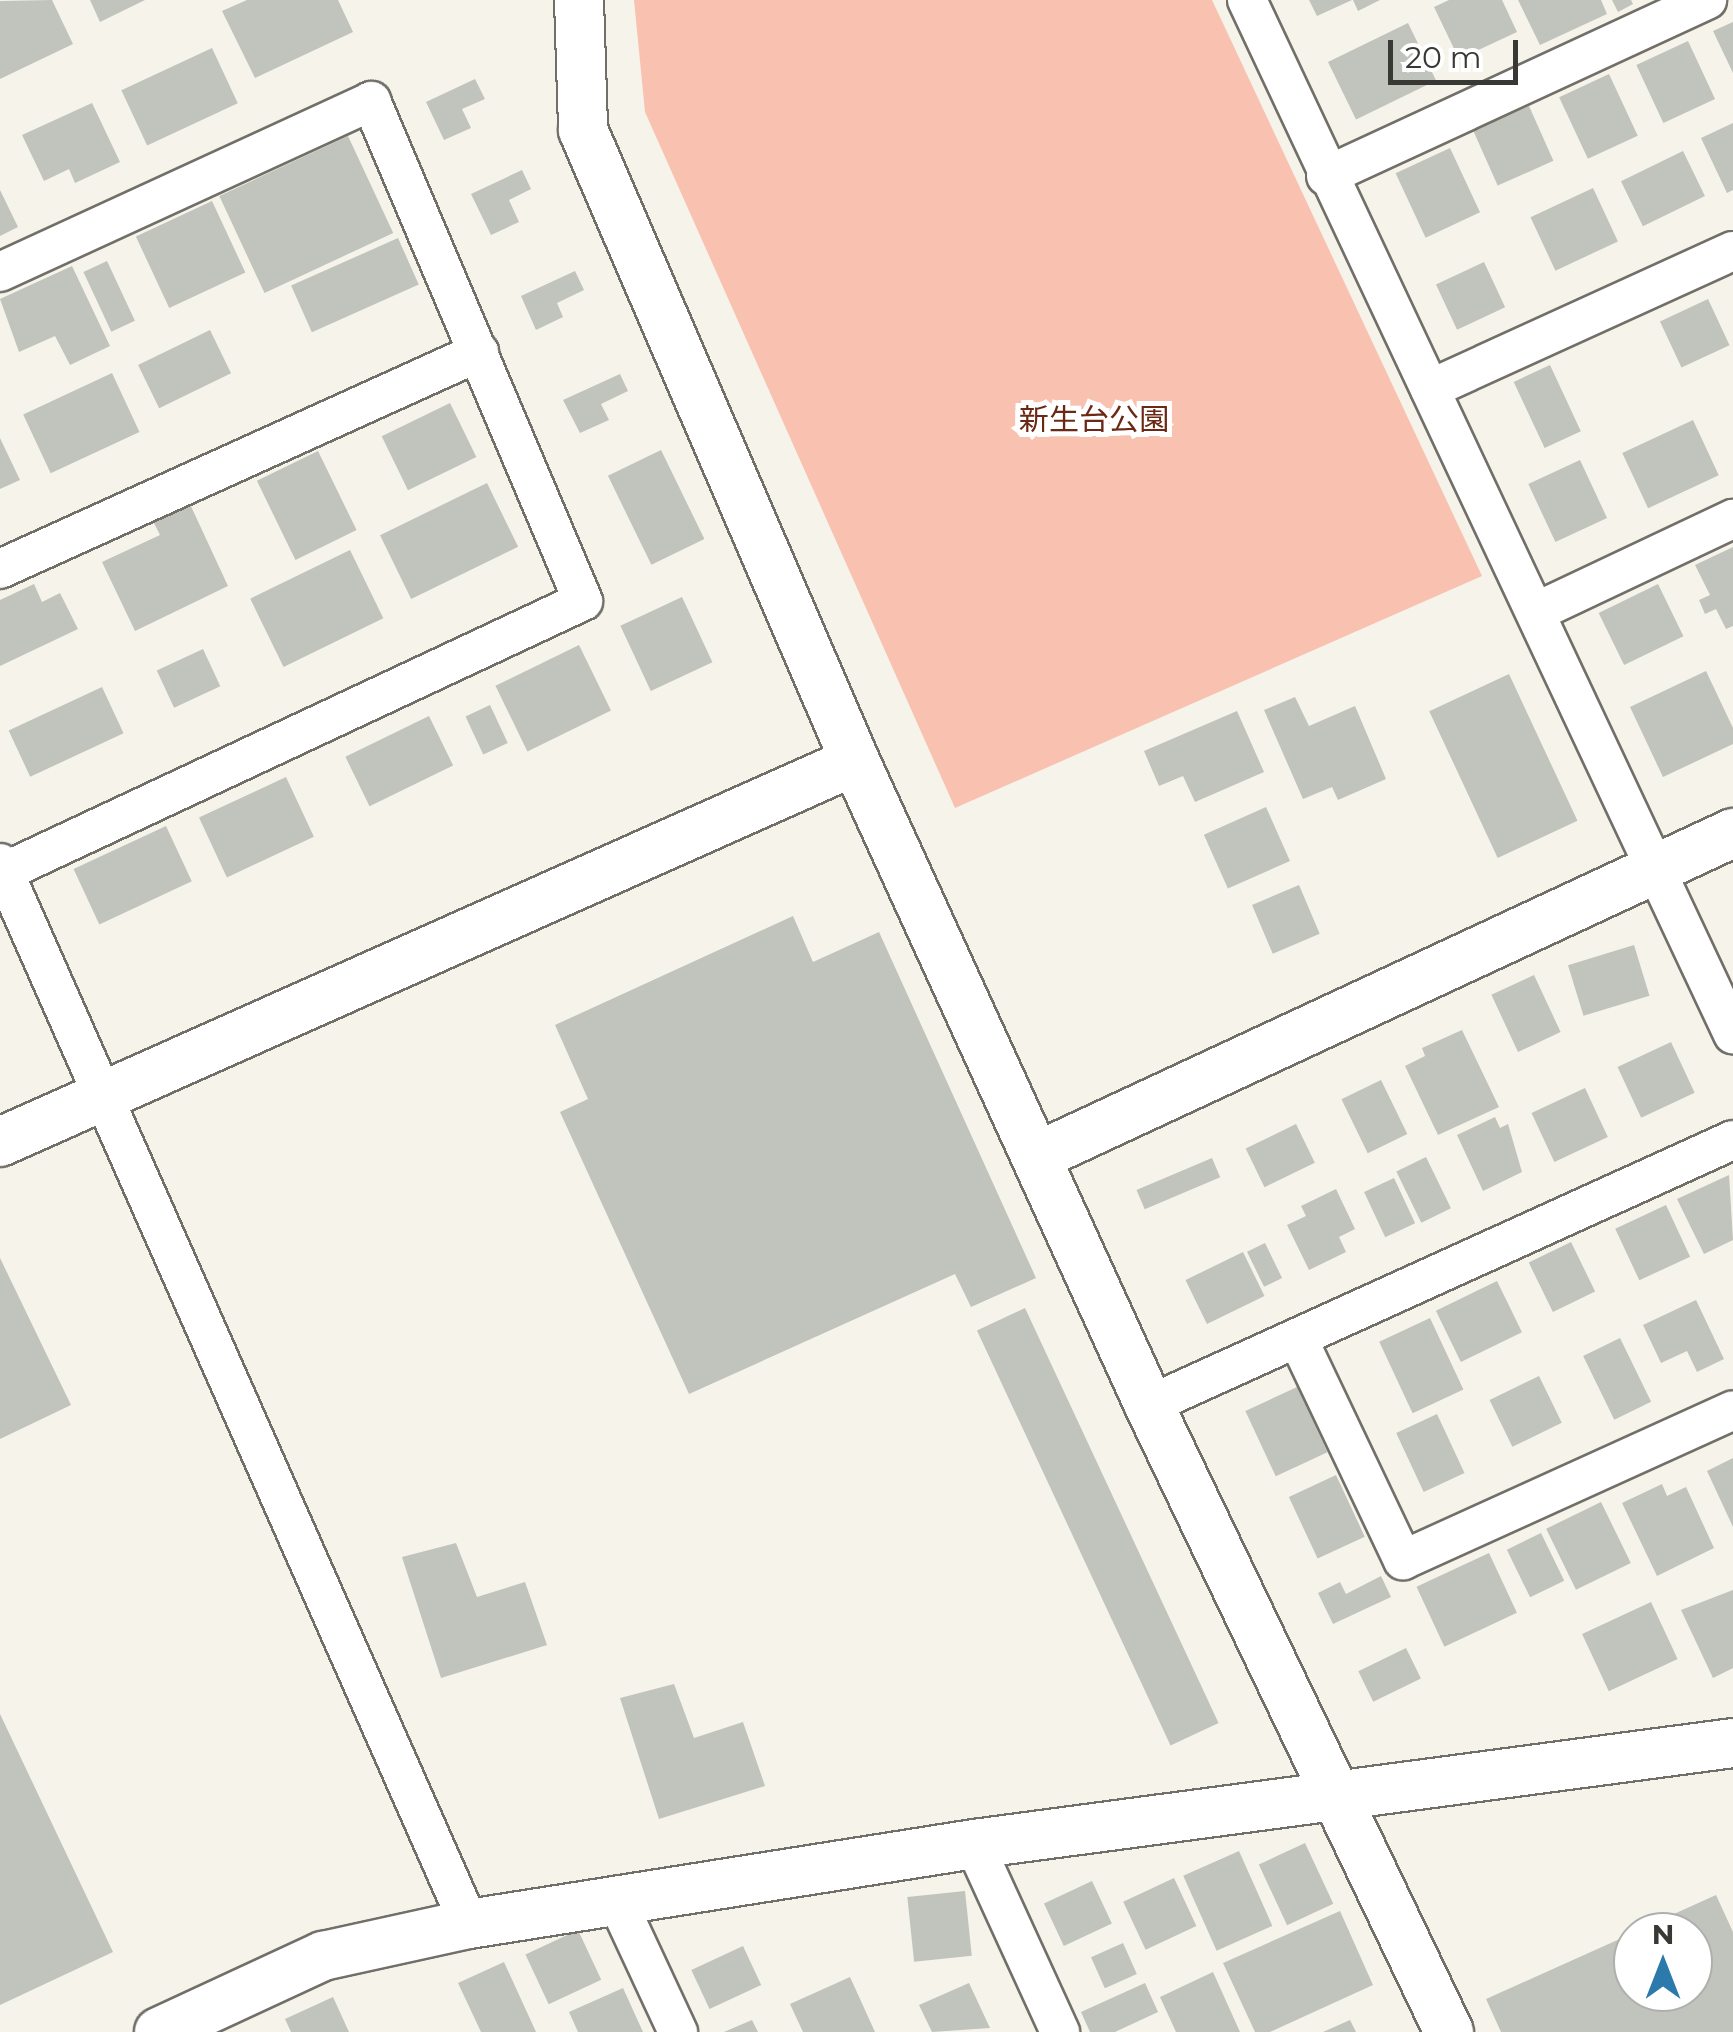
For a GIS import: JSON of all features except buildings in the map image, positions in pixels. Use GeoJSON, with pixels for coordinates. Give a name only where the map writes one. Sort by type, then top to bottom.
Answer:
{"type":"FeatureCollection","features":[{"type":"Feature","properties":{"kind":"street"},"geometry":{"type":"LineString","coordinates":[[579,0],[583,130],[855,760],[1149,1404],[1341,1796],[1449,2032]]}},
{"type":"Feature","properties":{"kind":"street"},"geometry":{"type":"LineString","coordinates":[[1247,0],[1326,176],[1538,611],[1733,1034]]}},
{"type":"Feature","properties":{"kind":"street"},"geometry":{"type":"LineString","coordinates":[[1326,176],[1707,0]]}},
{"type":"Feature","properties":{"kind":"street"},"geometry":{"type":"LineString","coordinates":[[0,272],[371,101],[583,601],[2,867],[469,1924]]}},
{"type":"Feature","properties":{"kind":"street"},"geometry":{"type":"LineString","coordinates":[[1430,388],[1733,251]]}},
{"type":"Feature","properties":{"kind":"street"},"geometry":{"type":"LineString","coordinates":[[0,568],[479,352]]}},
{"type":"Feature","properties":{"kind":"street"},"geometry":{"type":"LineString","coordinates":[[1538,611],[1733,520]]}},
{"type":"Feature","properties":{"kind":"street"},"geometry":{"type":"LineString","coordinates":[[0,1142],[855,760]]}},
{"type":"Feature","properties":{"kind":"street"},"geometry":{"type":"LineString","coordinates":[[1036,1156],[1733,834]]}},
{"type":"Feature","properties":{"kind":"street"},"geometry":{"type":"LineString","coordinates":[[1149,1404],[1733,1140]]}},
{"type":"Feature","properties":{"kind":"street"},"geometry":{"type":"LineString","coordinates":[[1298,1338],[1404,1560],[1733,1410]]}},
{"type":"Feature","properties":{"kind":"street"},"geometry":{"type":"LineString","coordinates":[[159,2032],[322,1956],[469,1924],[974,1844],[1733,1744]]}},
{"type":"Feature","properties":{"kind":"street"},"geometry":{"type":"LineString","coordinates":[[974,1844],[1060,2032]]}},
{"type":"Feature","properties":{"kind":"street"},"geometry":{"type":"LineString","coordinates":[[616,1899],[678,2032]]}},
{"type":"Feature","properties":{"kind":"green space","name":"新生台公園"},"geometry":{"type":"Polygon","coordinates":[[[634,0],[1212,0],[1482,576],[955,808],[645,112],[634,0]]]}}]}
